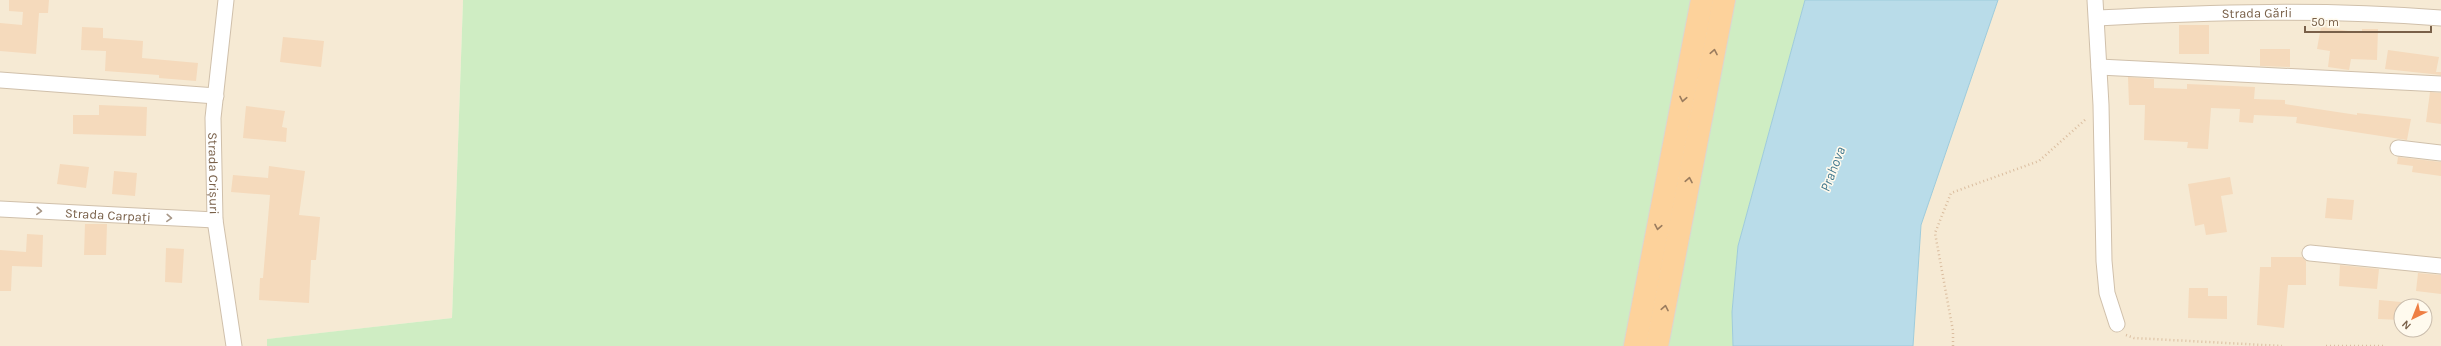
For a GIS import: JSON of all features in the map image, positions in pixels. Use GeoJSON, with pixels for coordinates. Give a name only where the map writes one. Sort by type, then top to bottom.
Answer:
{"type":"FeatureCollection","features":[{"type":"Feature","properties":{"kind":"highway"},"geometry":{"type":"LineString","coordinates":[[1635,346],[1702,0]]}},
{"type":"Feature","properties":{"kind":"highway"},"geometry":{"type":"LineString","coordinates":[[1657,346],[1724,0]]}},
{"type":"Feature","properties":{"kind":"street","name":"Strada Crișuri"},"geometry":{"type":"LineString","coordinates":[[226,0],[213,118],[216,220],[234,346]]}},
{"type":"Feature","properties":{"kind":"street"},"geometry":{"type":"LineString","coordinates":[[2095,0],[2098,18],[2104,261],[2107,293],[2117,324]]}},
{"type":"Feature","properties":{"kind":"street","name":"Strada Gării"},"geometry":{"type":"LineString","coordinates":[[2098,18],[2216,6],[2370,13],[2441,18]]}},
{"type":"Feature","properties":{"kind":"street"},"geometry":{"type":"LineString","coordinates":[[2099,67],[2441,84]]}},
{"type":"Feature","properties":{"kind":"street"},"geometry":{"type":"LineString","coordinates":[[0,80],[216,96]]}},
{"type":"Feature","properties":{"kind":"street"},"geometry":{"type":"LineString","coordinates":[[2398,148],[2441,153]]}},
{"type":"Feature","properties":{"kind":"street","name":"Strada Carpați"},"geometry":{"type":"LineString","coordinates":[[0,208],[216,220]]}},
{"type":"Feature","properties":{"kind":"street"},"geometry":{"type":"LineString","coordinates":[[2310,253],[2441,266]]}},
{"type":"Feature","properties":{"kind":"path"},"geometry":{"type":"LineString","coordinates":[[1954,346],[1953,331],[1934,233],[1951,193],[2039,161],[2101,105]]}},
{"type":"Feature","properties":{"kind":"path"},"geometry":{"type":"LineString","coordinates":[[2117,324],[2124,335],[2134,338],[2282,346]]}},
{"type":"Feature","properties":{"kind":"path"},"geometry":{"type":"LineString","coordinates":[[2326,346],[2384,346]]}},
{"type":"Feature","properties":{"kind":"shaded area"},"geometry":{"type":"Polygon","coordinates":[[[0,0],[463,0],[452,318],[268,339],[267,346],[0,346],[0,0]]]}},
{"type":"Feature","properties":{"kind":"shaded area"},"geometry":{"type":"Polygon","coordinates":[[[1998,0],[2441,0],[2441,346],[1913,346],[1921,225],[1998,0]]]}},
{"type":"Feature","properties":{"kind":"green space"},"geometry":{"type":"Polygon","coordinates":[[[463,0],[1805,0],[1738,246],[1732,312],[1733,346],[267,346],[267,339],[452,318],[463,0]]]}},
{"type":"Feature","properties":{"kind":"water","name":"Prahova"},"geometry":{"type":"Polygon","coordinates":[[[1805,0],[1998,0],[1921,225],[1913,346],[1733,346],[1732,312],[1738,246],[1805,0]]]}},
{"type":"Feature","properties":{"kind":"building"},"geometry":{"type":"Polygon","coordinates":[[[9,0],[49,0],[48,13],[39,13],[36,54],[0,51],[0,23],[22,25],[23,12],[9,11],[9,0]]]}},
{"type":"Feature","properties":{"kind":"building"},"geometry":{"type":"Polygon","coordinates":[[[2179,25],[2209,25],[2209,54],[2179,54],[2179,25]]]}},
{"type":"Feature","properties":{"kind":"building"},"geometry":{"type":"Polygon","coordinates":[[[82,27],[103,28],[103,38],[143,41],[142,58],[198,63],[196,81],[159,78],[159,75],[105,71],[106,51],[81,50],[82,27]]]}},
{"type":"Feature","properties":{"kind":"building"},"geometry":{"type":"Polygon","coordinates":[[[2321,27],[2362,33],[2362,29],[2378,29],[2377,60],[2351,59],[2349,70],[2328,67],[2330,51],[2317,49],[2321,27]]]}},
{"type":"Feature","properties":{"kind":"building"},"geometry":{"type":"Polygon","coordinates":[[[283,37],[324,41],[321,67],[280,62],[283,37]]]}},
{"type":"Feature","properties":{"kind":"building"},"geometry":{"type":"Polygon","coordinates":[[[2260,49],[2290,49],[2290,67],[2260,66],[2260,49]]]}},
{"type":"Feature","properties":{"kind":"building"},"geometry":{"type":"Polygon","coordinates":[[[2388,50],[2439,57],[2436,72],[2441,72],[2441,75],[2385,69],[2388,50]]]}},
{"type":"Feature","properties":{"kind":"building"},"geometry":{"type":"Polygon","coordinates":[[[2128,77],[2154,79],[2154,88],[2187,89],[2187,84],[2255,87],[2254,99],[2285,100],[2285,104],[2357,115],[2357,113],[2411,119],[2407,140],[2296,123],[2297,117],[2254,115],[2253,123],[2239,122],[2240,109],[2211,108],[2208,149],[2187,148],[2188,142],[2144,140],[2145,105],[2129,105],[2128,77]]]}},
{"type":"Feature","properties":{"kind":"building"},"geometry":{"type":"Polygon","coordinates":[[[2430,92],[2441,93],[2441,124],[2426,122],[2430,92]]]}},
{"type":"Feature","properties":{"kind":"building"},"geometry":{"type":"Polygon","coordinates":[[[99,105],[147,107],[146,136],[73,134],[73,115],[99,115],[99,105]]]}},
{"type":"Feature","properties":{"kind":"building"},"geometry":{"type":"Polygon","coordinates":[[[246,106],[285,111],[282,127],[287,128],[286,142],[243,138],[246,106]]]}},
{"type":"Feature","properties":{"kind":"building"},"geometry":{"type":"Polygon","coordinates":[[[2398,157],[2441,162],[2441,176],[2412,172],[2413,166],[2397,164],[2398,157]]]}},
{"type":"Feature","properties":{"kind":"building"},"geometry":{"type":"Polygon","coordinates":[[[60,164],[89,167],[86,188],[57,184],[60,164]]]}},
{"type":"Feature","properties":{"kind":"building"},"geometry":{"type":"Polygon","coordinates":[[[269,166],[305,171],[299,215],[320,217],[316,260],[311,260],[309,303],[259,300],[260,278],[263,278],[270,195],[231,192],[233,175],[268,178],[269,166]]]}},
{"type":"Feature","properties":{"kind":"building"},"geometry":{"type":"Polygon","coordinates":[[[114,171],[137,173],[135,196],[112,194],[114,171]]]}},
{"type":"Feature","properties":{"kind":"building"},"geometry":{"type":"Polygon","coordinates":[[[2230,177],[2233,194],[2221,196],[2227,232],[2206,235],[2204,224],[2195,226],[2188,184],[2230,177]]]}},
{"type":"Feature","properties":{"kind":"building"},"geometry":{"type":"Polygon","coordinates":[[[2327,198],[2354,200],[2352,220],[2325,218],[2327,198]]]}},
{"type":"Feature","properties":{"kind":"building"},"geometry":{"type":"Polygon","coordinates":[[[85,224],[107,224],[106,255],[84,255],[85,224]]]}},
{"type":"Feature","properties":{"kind":"building"},"geometry":{"type":"Polygon","coordinates":[[[27,234],[43,235],[42,267],[12,266],[11,291],[0,291],[0,250],[26,252],[27,234]]]}},
{"type":"Feature","properties":{"kind":"building"},"geometry":{"type":"Polygon","coordinates":[[[166,248],[184,249],[182,283],[165,282],[166,248]]]}},
{"type":"Feature","properties":{"kind":"building"},"geometry":{"type":"Polygon","coordinates":[[[2271,257],[2302,257],[2306,261],[2306,285],[2288,285],[2284,328],[2257,325],[2260,267],[2271,267],[2271,257]]]}},
{"type":"Feature","properties":{"kind":"building"},"geometry":{"type":"Polygon","coordinates":[[[2340,265],[2379,269],[2377,289],[2339,286],[2340,265]]]}},
{"type":"Feature","properties":{"kind":"building"},"geometry":{"type":"Polygon","coordinates":[[[2418,273],[2441,275],[2441,294],[2416,291],[2418,273]]]}},
{"type":"Feature","properties":{"kind":"building"},"geometry":{"type":"Polygon","coordinates":[[[2189,288],[2208,288],[2208,296],[2227,296],[2227,319],[2188,318],[2189,288]]]}},
{"type":"Feature","properties":{"kind":"building"},"geometry":{"type":"Polygon","coordinates":[[[2379,300],[2393,301],[2393,320],[2378,319],[2379,300]]]}}]}
